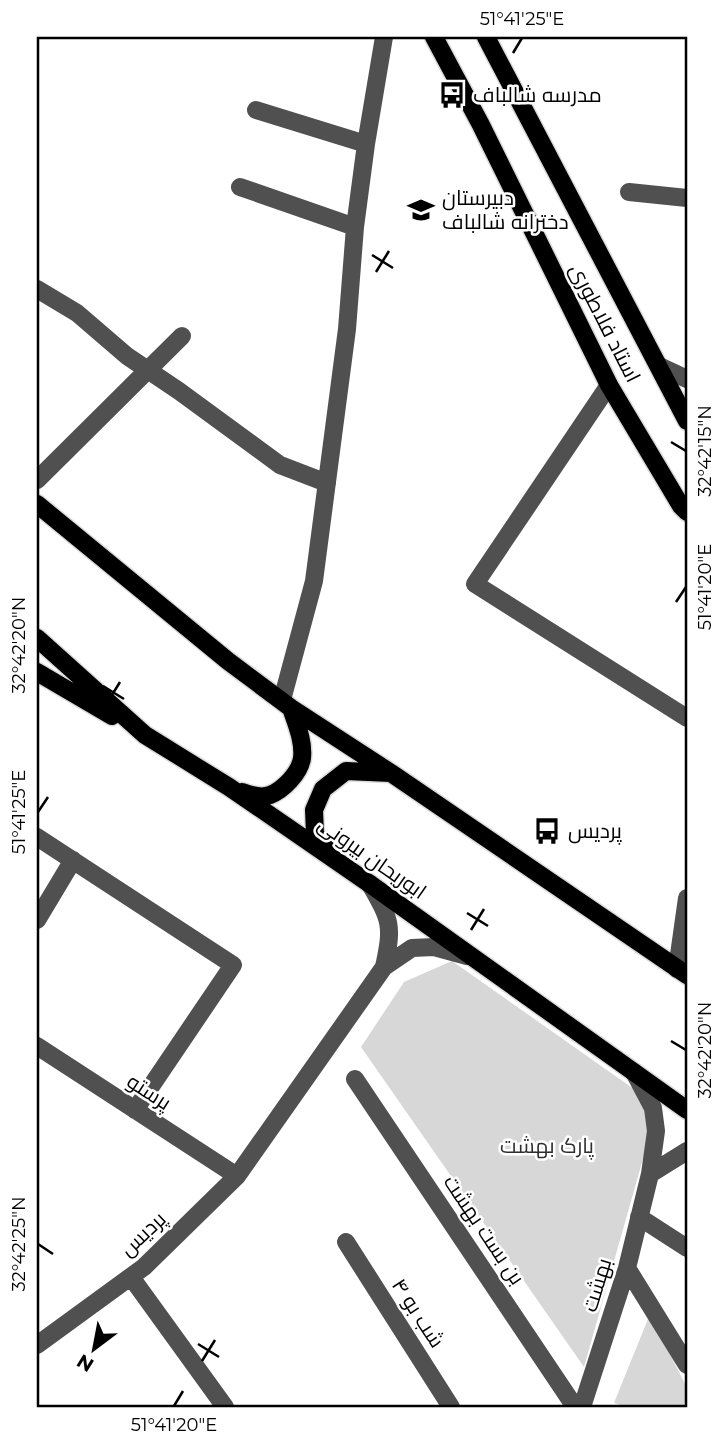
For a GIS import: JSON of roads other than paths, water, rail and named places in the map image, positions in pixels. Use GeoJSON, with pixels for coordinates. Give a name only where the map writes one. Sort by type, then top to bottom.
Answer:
{"type":"FeatureCollection","features":[{"type":"Feature","properties":{"kind":"main road","name":"استاد فلاطوری"},"geometry":{"type":"LineString","coordinates":[[434,37],[481,125],[610,385],[687,512]]}},
{"type":"Feature","properties":{"kind":"main road","name":"استاد فلاطوری"},"geometry":{"type":"LineString","coordinates":[[490,39],[687,421]]}},
{"type":"Feature","properties":{"kind":"main road"},"geometry":{"type":"LineString","coordinates":[[37,504],[228,661],[287,704],[682,972]]}},
{"type":"Feature","properties":{"kind":"main road","name":"ابوریحان بیرونی"},"geometry":{"type":"LineString","coordinates":[[37,638],[145,735],[229,787],[370,884],[687,1110]]}},
{"type":"Feature","properties":{"kind":"main road"},"geometry":{"type":"LineString","coordinates":[[37,672],[145,735]]}},
{"type":"Feature","properties":{"kind":"main road"},"geometry":{"type":"LineString","coordinates":[[229,787],[250,796],[268,796],[290,782],[302,759],[299,732],[287,704]]}},
{"type":"Feature","properties":{"kind":"main road"},"geometry":{"type":"LineString","coordinates":[[339,863],[315,834],[314,810],[323,789],[346,771],[391,773]]}},
{"type":"Feature","properties":{"kind":"street"},"geometry":{"type":"LineString","coordinates":[[287,704],[314,581],[347,329],[355,227],[384,37]]}},
{"type":"Feature","properties":{"kind":"street"},"geometry":{"type":"LineString","coordinates":[[256,110],[366,144]]}},
{"type":"Feature","properties":{"kind":"street"},"geometry":{"type":"LineString","coordinates":[[240,187],[355,227]]}},
{"type":"Feature","properties":{"kind":"street"},"geometry":{"type":"LineString","coordinates":[[629,192],[687,198]]}},
{"type":"Feature","properties":{"kind":"street"},"geometry":{"type":"LineString","coordinates":[[37,289],[77,313],[127,356],[279,465],[327,483]]}},
{"type":"Feature","properties":{"kind":"street"},"geometry":{"type":"LineString","coordinates":[[37,480],[182,337]]}},
{"type":"Feature","properties":{"kind":"street"},"geometry":{"type":"LineString","coordinates":[[659,366],[687,379]]}},
{"type":"Feature","properties":{"kind":"street"},"geometry":{"type":"LineString","coordinates":[[610,385],[475,583],[687,718]]}},
{"type":"Feature","properties":{"kind":"street"},"geometry":{"type":"LineString","coordinates":[[37,837],[233,965],[135,1110]]}},
{"type":"Feature","properties":{"kind":"street"},"geometry":{"type":"LineString","coordinates":[[37,920],[73,860]]}},
{"type":"Feature","properties":{"kind":"street"},"geometry":{"type":"LineString","coordinates":[[370,884],[388,916],[390,940],[384,967]]}},
{"type":"Feature","properties":{"kind":"street"},"geometry":{"type":"LineString","coordinates":[[682,972],[687,898]]}},
{"type":"Feature","properties":{"kind":"street"},"geometry":{"type":"LineString","coordinates":[[384,967],[412,948],[434,947],[462,953],[489,968]]}},
{"type":"Feature","properties":{"kind":"street","name":"پردیس"},"geometry":{"type":"LineString","coordinates":[[37,1345],[144,1267],[237,1176],[384,967]]}},
{"type":"Feature","properties":{"kind":"street","name":"پرستو"},"geometry":{"type":"LineString","coordinates":[[37,1046],[237,1176]]}},
{"type":"Feature","properties":{"kind":"street","name":"بهشت"},"geometry":{"type":"LineString","coordinates":[[582,1407],[627,1268],[650,1174],[656,1131],[653,1108],[634,1072]]}},
{"type":"Feature","properties":{"kind":"street","name":"بن بست بهشت"},"geometry":{"type":"LineString","coordinates":[[355,1079],[575,1407]]}},
{"type":"Feature","properties":{"kind":"street"},"geometry":{"type":"LineString","coordinates":[[650,1174],[687,1151]]}},
{"type":"Feature","properties":{"kind":"street"},"geometry":{"type":"LineString","coordinates":[[639,1217],[687,1248]]}},
{"type":"Feature","properties":{"kind":"street","name":"شب بو ۴"},"geometry":{"type":"LineString","coordinates":[[346,1242],[451,1407]]}},
{"type":"Feature","properties":{"kind":"street"},"geometry":{"type":"LineString","coordinates":[[627,1268],[687,1365]]}},
{"type":"Feature","properties":{"kind":"street"},"geometry":{"type":"LineString","coordinates":[[131,1277],[225,1407]]}},
{"type":"Feature","properties":{"kind":"place","name":"مدرسه شالباف"},"geometry":{"type":"Point","coordinates":[452,95]}},
{"type":"Feature","properties":{"kind":"place","name":"دبیرستان دخترانه شالباف"},"geometry":{"type":"Point","coordinates":[421,210]}},
{"type":"Feature","properties":{"kind":"place","name":"پردیس"},"geometry":{"type":"Point","coordinates":[547,831]}},
{"type":"Feature","properties":{"kind":"park label","name":"پارک بهشت"},"geometry":{"type":"Point","coordinates":[547,1146]}}]}
